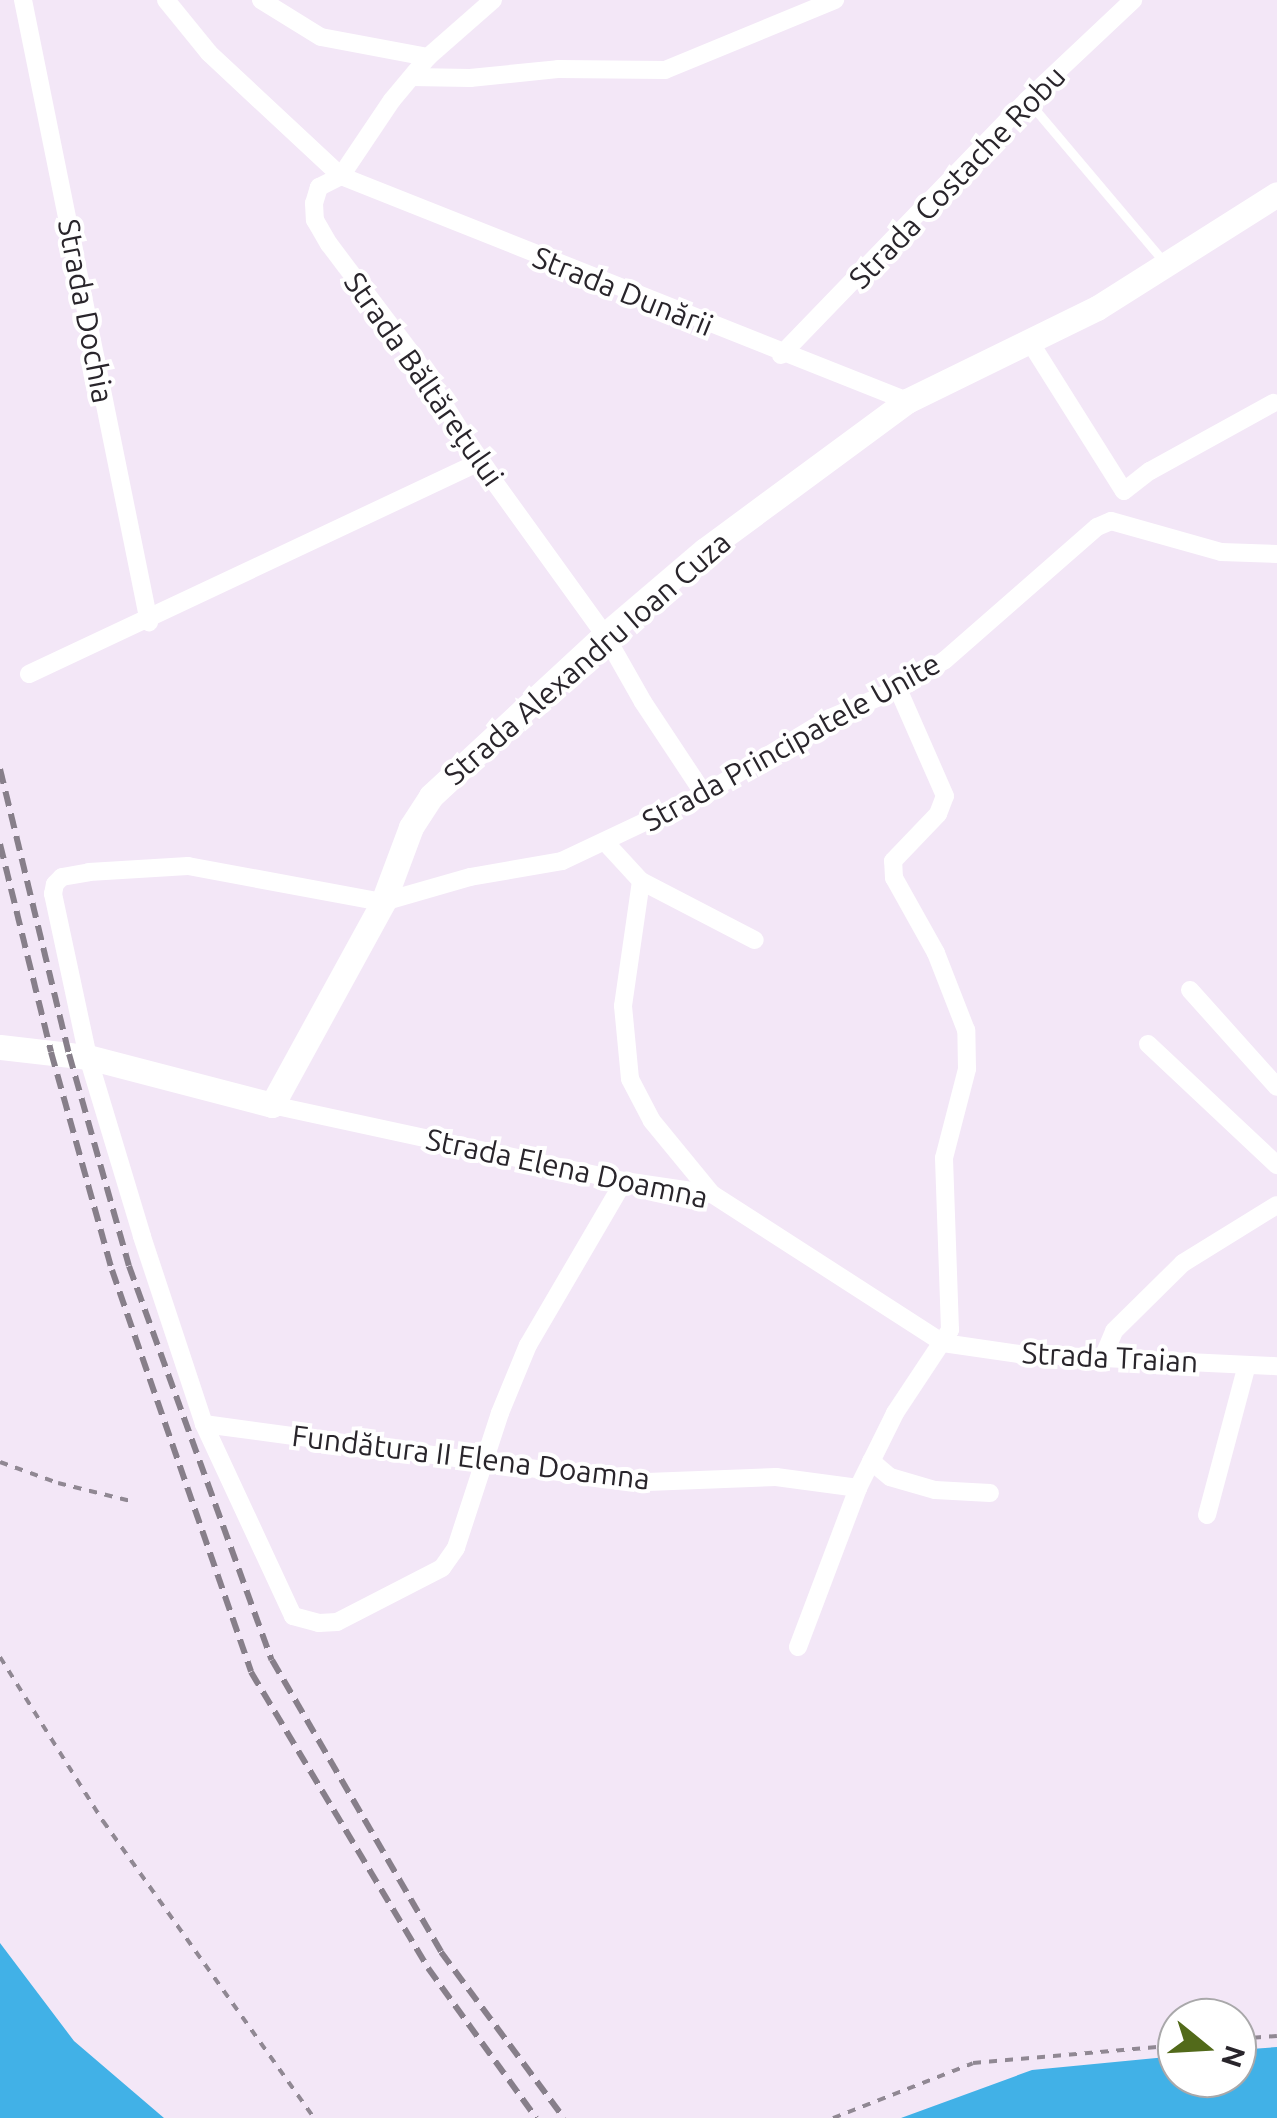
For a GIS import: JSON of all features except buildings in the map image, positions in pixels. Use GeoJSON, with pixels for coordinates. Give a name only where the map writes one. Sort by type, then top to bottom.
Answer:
{"type":"FeatureCollection","features":[{"type":"Feature","properties":{"kind":"street","name":"Strada Dochia"},"geometry":{"type":"LineString","coordinates":[[23,0],[149,622]]}},
{"type":"Feature","properties":{"kind":"street"},"geometry":{"type":"LineString","coordinates":[[166,0],[209,53],[342,176],[428,57],[493,0]]}},
{"type":"Feature","properties":{"kind":"street"},"geometry":{"type":"LineString","coordinates":[[262,0],[321,36],[428,57]]}},
{"type":"Feature","properties":{"kind":"street"},"geometry":{"type":"LineString","coordinates":[[412,77],[470,78],[558,69],[665,70],[835,0]]}},
{"type":"Feature","properties":{"kind":"street","name":"Strada Costache Robu"},"geometry":{"type":"LineString","coordinates":[[780,354],[1027,100],[1133,0]]}},
{"type":"Feature","properties":{"kind":"street","name":"Strada Dunării"},"geometry":{"type":"LineString","coordinates":[[342,176],[780,354],[907,401]]}},
{"type":"Feature","properties":{"kind":"street","name":"Strada Băltărețului"},"geometry":{"type":"LineString","coordinates":[[342,176],[319,188],[314,203],[315,220],[415,358],[480,462],[605,635],[642,702],[704,794]]}},
{"type":"Feature","properties":{"kind":"street","name":"Strada Alexandru Ioan Cuza"},"geometry":{"type":"LineString","coordinates":[[272,1106],[383,902],[412,826],[431,796],[605,635],[705,550],[907,401],[1030,342],[1168,267],[1277,194]]}},
{"type":"Feature","properties":{"kind":"street"},"geometry":{"type":"LineString","coordinates":[[1030,342],[1124,491]]}},
{"type":"Feature","properties":{"kind":"street"},"geometry":{"type":"LineString","coordinates":[[1273,403],[1150,471],[1124,491],[1111,521],[1222,552],[1277,554]]}},
{"type":"Feature","properties":{"kind":"street"},"geometry":{"type":"LineString","coordinates":[[29,674],[149,622],[480,462]]}},
{"type":"Feature","properties":{"kind":"street","name":"Strada Principatele Unite"},"geometry":{"type":"LineString","coordinates":[[383,902],[470,877],[562,861],[704,794],[830,718],[898,689],[945,660],[1076,543],[1111,521]]}},
{"type":"Feature","properties":{"kind":"street"},"geometry":{"type":"LineString","coordinates":[[798,1647],[858,1488],[895,1413],[943,1343],[951,1318],[944,1158],[967,1069],[966,1030],[936,952],[894,878],[893,861],[938,814],[945,796],[898,689]]}},
{"type":"Feature","properties":{"kind":"street"},"geometry":{"type":"LineString","coordinates":[[606,842],[641,880],[755,940]]}},
{"type":"Feature","properties":{"kind":"street"},"geometry":{"type":"LineString","coordinates":[[383,902],[188,866],[123,868],[62,877],[54,894],[88,1057],[204,1424],[293,1616],[319,1624],[337,1622],[442,1568],[456,1548],[528,1345],[624,1181]]}},
{"type":"Feature","properties":{"kind":"street"},"geometry":{"type":"LineString","coordinates":[[641,880],[623,1006],[630,1078],[652,1121],[712,1194]]}},
{"type":"Feature","properties":{"kind":"street"},"geometry":{"type":"LineString","coordinates":[[1190,990],[1277,1087]]}},
{"type":"Feature","properties":{"kind":"street"},"geometry":{"type":"LineString","coordinates":[[1148,1044],[1277,1165]]}},
{"type":"Feature","properties":{"kind":"street"},"geometry":{"type":"LineString","coordinates":[[0,1047],[88,1057],[272,1106]]}},
{"type":"Feature","properties":{"kind":"street","name":"Strada Elena Doamna"},"geometry":{"type":"LineString","coordinates":[[272,1106],[624,1181],[712,1194],[943,1343]]}},
{"type":"Feature","properties":{"kind":"street"},"geometry":{"type":"LineString","coordinates":[[1104,1355],[1114,1331],[1183,1263],[1277,1205]]}},
{"type":"Feature","properties":{"kind":"street","name":"Strada Traian"},"geometry":{"type":"LineString","coordinates":[[943,1343],[1018,1354],[1277,1366]]}},
{"type":"Feature","properties":{"kind":"street"},"geometry":{"type":"LineString","coordinates":[[1207,1515],[1247,1365]]}},
{"type":"Feature","properties":{"kind":"street","name":"Fundătura II Elena Doamna"},"geometry":{"type":"LineString","coordinates":[[204,1424],[484,1464],[646,1482],[776,1477],[858,1488]]}},
{"type":"Feature","properties":{"kind":"street"},"geometry":{"type":"LineString","coordinates":[[871,1461],[890,1478],[935,1490],[990,1493]]}},
{"type":"Feature","properties":{"kind":"lane"},"geometry":{"type":"LineString","coordinates":[[1027,100],[1168,267]]}},
{"type":"Feature","properties":{"kind":"path"},"geometry":{"type":"LineString","coordinates":[[0,1462],[136,1502]]}},
{"type":"Feature","properties":{"kind":"path"},"geometry":{"type":"LineString","coordinates":[[0,1657],[102,1821],[314,2118]]}},
{"type":"Feature","properties":{"kind":"path"},"geometry":{"type":"LineString","coordinates":[[833,2118],[973,2062],[1157,2047]]}},
{"type":"Feature","properties":{"kind":"water"},"geometry":{"type":"Polygon","coordinates":[[[0,1943],[74,2041],[164,2118],[0,2118],[0,1943]]]}},
{"type":"Feature","properties":{"kind":"water"},"geometry":{"type":"Polygon","coordinates":[[[1277,2047],[1277,2118],[901,2118],[1032,2070],[1157,2058],[1157,2098],[1257,2098],[1257,2048],[1277,2047]]]}},
{"type":"Feature","properties":{"kind":"railway"},"geometry":{"type":"LineString","coordinates":[[0,769],[69,1054],[129,1266],[272,1660],[441,1952],[564,2118]]}},
{"type":"Feature","properties":{"kind":"railway"},"geometry":{"type":"LineString","coordinates":[[0,844],[51,1052],[112,1270],[251,1672],[428,1968],[536,2118]]}}]}
